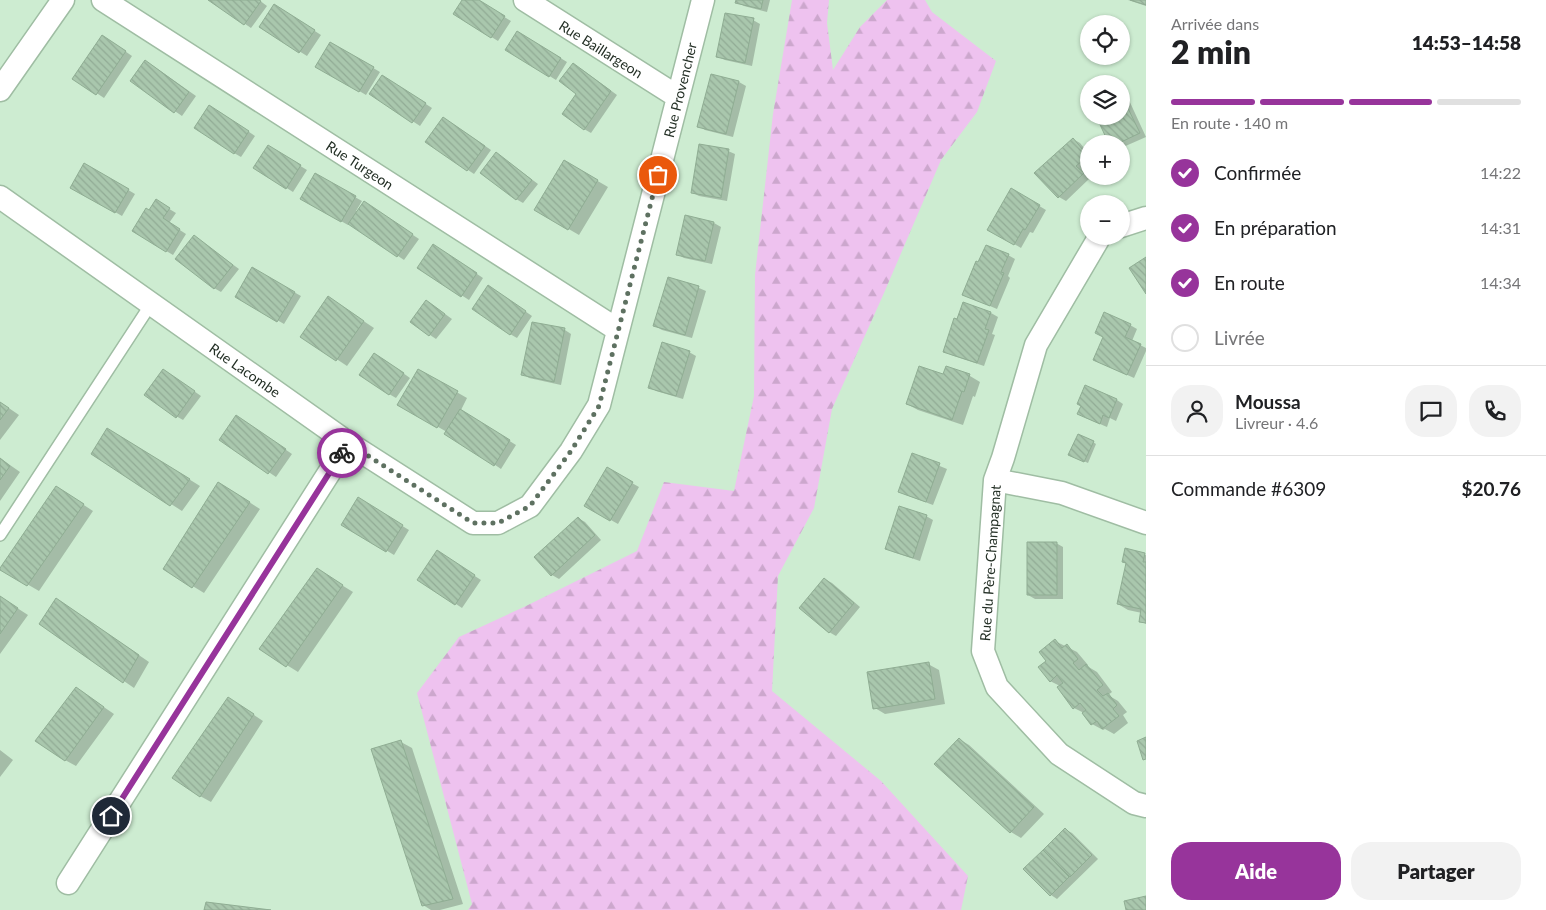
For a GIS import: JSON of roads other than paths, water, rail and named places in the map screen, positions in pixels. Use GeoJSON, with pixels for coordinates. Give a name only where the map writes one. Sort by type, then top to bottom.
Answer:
{"type":"FeatureCollection","features":[{"type":"Feature","properties":{"kind":"street"},"geometry":{"type":"LineString","coordinates":[[0,90],[63,0]]}},
{"type":"Feature","properties":{"kind":"street","name":"Rue Turgeon"},"geometry":{"type":"LineString","coordinates":[[103,0],[618,330]]}},
{"type":"Feature","properties":{"kind":"street","name":"Rue Baillargeon"},"geometry":{"type":"LineString","coordinates":[[525,0],[678,97]]}},
{"type":"Feature","properties":{"kind":"street","name":"Rue Provencher"},"geometry":{"type":"LineString","coordinates":[[498,523],[530,506],[571,451],[599,406],[703,0]]}},
{"type":"Feature","properties":{"kind":"street","name":"Rue Lacombe"},"geometry":{"type":"LineString","coordinates":[[0,197],[348,443],[473,523],[498,523]]}},
{"type":"Feature","properties":{"kind":"street"},"geometry":{"type":"LineString","coordinates":[[1130,223],[1146,218]]}},
{"type":"Feature","properties":{"kind":"street","name":"Rue du Père-Champagnat"},"geometry":{"type":"LineString","coordinates":[[1095,245],[1036,345],[995,480],[984,651],[997,688],[1059,754],[1134,804],[1146,806]]}},
{"type":"Feature","properties":{"kind":"street"},"geometry":{"type":"LineString","coordinates":[[68,883],[348,443]]}},
{"type":"Feature","properties":{"kind":"street"},"geometry":{"type":"LineString","coordinates":[[995,480],[1062,494],[1146,523]]}},
{"type":"Feature","properties":{"kind":"lane"},"geometry":{"type":"LineString","coordinates":[[0,535],[151,304]]}}]}
